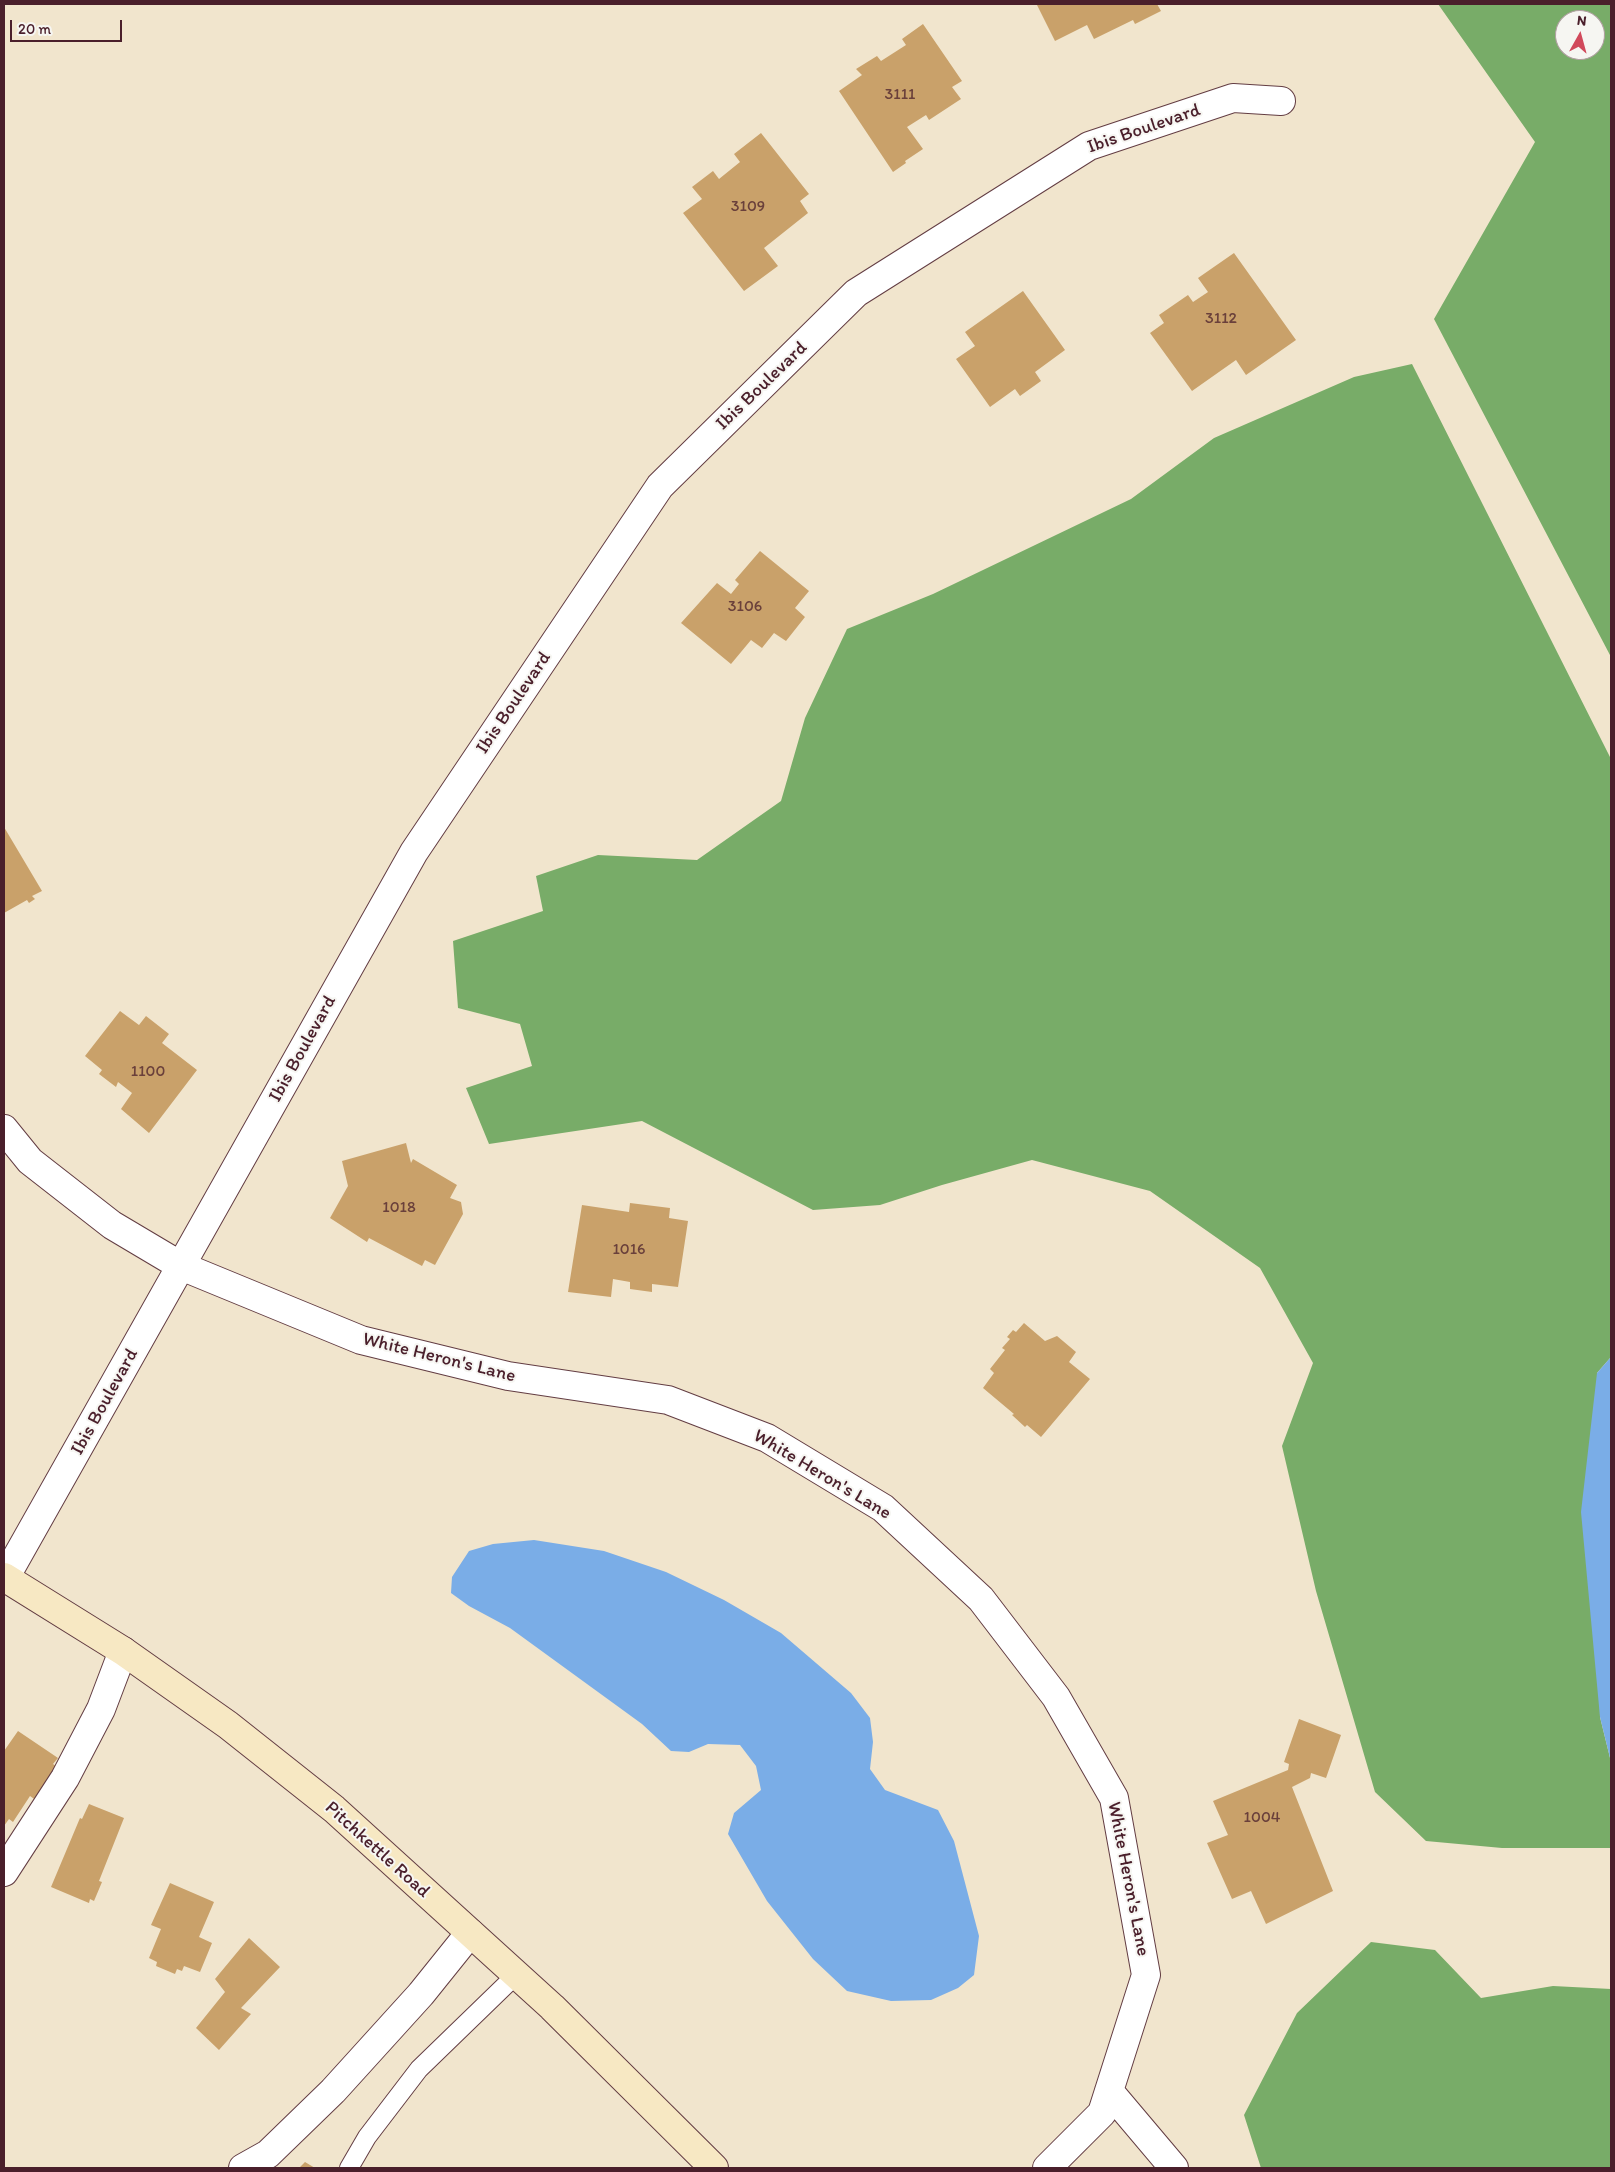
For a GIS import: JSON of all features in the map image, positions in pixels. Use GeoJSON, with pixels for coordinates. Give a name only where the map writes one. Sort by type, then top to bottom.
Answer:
{"type":"FeatureCollection","features":[{"type":"Feature","properties":{"kind":"main road","name":"Pitchkettle Road"},"geometry":{"type":"LineString","coordinates":[[4,1578],[123,1651],[228,1725],[334,1809],[552,2007],[714,2168]]}},
{"type":"Feature","properties":{"kind":"street","name":"Ibis Boulevard"},"geometry":{"type":"LineString","coordinates":[[4,1578],[182,1266],[414,852],[660,486],[856,293],[1089,146],[1233,98],[1281,101]]}},
{"type":"Feature","properties":{"kind":"street","name":"White Heron's Lane"},"geometry":{"type":"LineString","coordinates":[[4,1129],[30,1161],[105,1219],[182,1266],[361,1340],[508,1376],[668,1400],[767,1438],[883,1508],[981,1599],[1056,1696],[1114,1798],[1146,1974],[1102,2113],[1047,2168]]}},
{"type":"Feature","properties":{"kind":"street"},"geometry":{"type":"LineString","coordinates":[[4,1872],[65,1778],[101,1709],[123,1651]]}},
{"type":"Feature","properties":{"kind":"street"},"geometry":{"type":"LineString","coordinates":[[243,2168],[268,2154],[332,2091],[421,1994],[470,1933]]}},
{"type":"Feature","properties":{"kind":"street"},"geometry":{"type":"LineString","coordinates":[[1109,2092],[1174,2168]]}},
{"type":"Feature","properties":{"kind":"lane"},"geometry":{"type":"LineString","coordinates":[[349,2168],[367,2137],[419,2069],[516,1975]]}},
{"type":"Feature","properties":{"kind":"green space"},"geometry":{"type":"Polygon","coordinates":[[[1438,4],[1611,4],[1611,657],[1434,319],[1535,142],[1438,4]]]}},
{"type":"Feature","properties":{"kind":"green space"},"geometry":{"type":"Polygon","coordinates":[[[1412,364],[1611,759],[1611,1357],[1597,1373],[1600,1717],[1611,1762],[1611,1848],[1502,1848],[1426,1841],[1375,1792],[1316,1591],[1282,1446],[1313,1363],[1260,1268],[1150,1191],[1032,1160],[942,1185],[880,1205],[813,1210],[642,1121],[489,1144],[466,1088],[532,1066],[520,1024],[458,1008],[453,941],[543,911],[536,876],[598,855],[697,860],[781,801],[805,718],[847,629],[933,594],[1131,499],[1214,438],[1354,377],[1412,364]]]}},
{"type":"Feature","properties":{"kind":"green space"},"geometry":{"type":"Polygon","coordinates":[[[1371,1942],[1435,1950],[1481,1998],[1553,1986],[1611,1989],[1611,2168],[1261,2168],[1244,2115],[1297,2013],[1371,1942]]]}},
{"type":"Feature","properties":{"kind":"water"},"geometry":{"type":"Polygon","coordinates":[[[1611,1357],[1611,1762],[1600,1717],[1581,1512],[1597,1373],[1611,1357]]]}},
{"type":"Feature","properties":{"kind":"water"},"geometry":{"type":"Polygon","coordinates":[[[534,1540],[604,1551],[666,1572],[724,1600],[781,1633],[851,1693],[870,1718],[873,1742],[870,1769],[885,1790],[938,1810],[954,1841],[979,1936],[974,1975],[958,1988],[931,2000],[891,2001],[847,1991],[813,1959],[767,1901],[728,1834],[734,1813],[761,1790],[756,1766],[740,1745],[708,1744],[689,1752],[671,1751],[642,1724],[510,1628],[469,1606],[451,1593],[452,1577],[469,1551],[493,1544],[534,1540]]]}},
{"type":"Feature","properties":{"kind":"building"},"geometry":{"type":"Polygon","coordinates":[[[1157,4],[1161,11],[1135,24],[1133,20],[1094,39],[1087,25],[1055,41],[1037,5],[1157,4]]]}},
{"type":"Feature","properties":{"kind":"building"},"geometry":{"type":"Polygon","coordinates":[[[923,24],[962,81],[952,87],[961,99],[929,120],[926,115],[907,127],[923,149],[893,172],[839,91],[862,75],[856,69],[877,56],[881,61],[906,45],[902,39],[923,24]]]}},
{"type":"Feature","properties":{"kind":"building"},"geometry":{"type":"Polygon","coordinates":[[[761,133],[809,194],[800,201],[808,213],[764,248],[778,266],[744,291],[683,213],[702,199],[692,187],[713,171],[719,179],[740,162],[734,154],[761,133]]]}},
{"type":"Feature","properties":{"kind":"building"},"geometry":{"type":"Polygon","coordinates":[[[1234,253],[1296,340],[1246,375],[1236,360],[1192,391],[1150,333],[1164,323],[1159,315],[1188,295],[1193,302],[1208,292],[1198,278],[1234,253]]]}},
{"type":"Feature","properties":{"kind":"building"},"geometry":{"type":"Polygon","coordinates":[[[1023,291],[1065,350],[1035,372],[1041,381],[1020,396],[1015,389],[990,407],[956,359],[975,346],[965,332],[1023,291]]]}},
{"type":"Feature","properties":{"kind":"building"},"geometry":{"type":"Polygon","coordinates":[[[760,551],[809,591],[795,608],[805,617],[786,641],[774,633],[762,648],[751,640],[731,664],[681,623],[717,583],[731,594],[739,584],[735,580],[760,551]]]}},
{"type":"Feature","properties":{"kind":"building"},"geometry":{"type":"Polygon","coordinates":[[[4,827],[42,891],[32,896],[35,899],[29,903],[27,900],[4,913],[4,827]]]}},
{"type":"Feature","properties":{"kind":"building"},"geometry":{"type":"Polygon","coordinates":[[[120,1011],[139,1025],[146,1016],[169,1034],[162,1043],[197,1070],[149,1133],[121,1109],[132,1093],[118,1082],[116,1087],[99,1074],[102,1070],[85,1056],[120,1011]]]}},
{"type":"Feature","properties":{"kind":"building"},"geometry":{"type":"Polygon","coordinates":[[[406,1143],[411,1163],[413,1159],[457,1185],[450,1198],[461,1202],[463,1214],[435,1265],[425,1260],[422,1266],[369,1238],[367,1242],[330,1218],[348,1186],[342,1161],[406,1143]]]}},
{"type":"Feature","properties":{"kind":"building"},"geometry":{"type":"Polygon","coordinates":[[[630,1203],[670,1208],[669,1218],[688,1221],[678,1287],[652,1284],[652,1292],[630,1289],[630,1282],[613,1279],[611,1297],[568,1292],[582,1205],[629,1212],[630,1203]]]}},
{"type":"Feature","properties":{"kind":"building"},"geometry":{"type":"Polygon","coordinates":[[[1024,1323],[1045,1341],[1057,1336],[1076,1352],[1069,1362],[1090,1379],[1041,1437],[1027,1425],[1025,1427],[1012,1415],[1014,1414],[983,1388],[994,1373],[990,1369],[1005,1350],[1002,1348],[1010,1339],[1007,1337],[1013,1330],[1016,1332],[1024,1323]]]}},
{"type":"Feature","properties":{"kind":"building"},"geometry":{"type":"Polygon","coordinates":[[[1299,1719],[1341,1735],[1326,1778],[1311,1773],[1310,1778],[1292,1787],[1333,1891],[1266,1924],[1251,1891],[1232,1899],[1207,1843],[1228,1835],[1213,1801],[1288,1770],[1289,1764],[1284,1762],[1299,1719]]]}},
{"type":"Feature","properties":{"kind":"building"},"geometry":{"type":"Polygon","coordinates":[[[18,1731],[58,1758],[53,1764],[60,1769],[37,1801],[30,1796],[13,1822],[9,1819],[4,1826],[4,1751],[18,1731]]]}},
{"type":"Feature","properties":{"kind":"building"},"geometry":{"type":"Polygon","coordinates":[[[89,1804],[124,1818],[99,1881],[102,1882],[94,1901],[90,1899],[89,1903],[51,1887],[80,1818],[82,1819],[89,1804]]]}},
{"type":"Feature","properties":{"kind":"building"},"geometry":{"type":"Polygon","coordinates":[[[170,1883],[214,1902],[199,1937],[212,1943],[200,1972],[184,1966],[182,1971],[177,1969],[175,1974],[156,1966],[157,1962],[149,1958],[161,1929],[151,1925],[170,1883]]]}},
{"type":"Feature","properties":{"kind":"building"},"geometry":{"type":"Polygon","coordinates":[[[249,1938],[280,1967],[241,2008],[251,2014],[219,2050],[196,2028],[225,1992],[215,1979],[249,1938]]]}},
{"type":"Feature","properties":{"kind":"building"},"geometry":{"type":"Polygon","coordinates":[[[305,2162],[315,2168],[299,2168],[305,2162]]]}}]}
